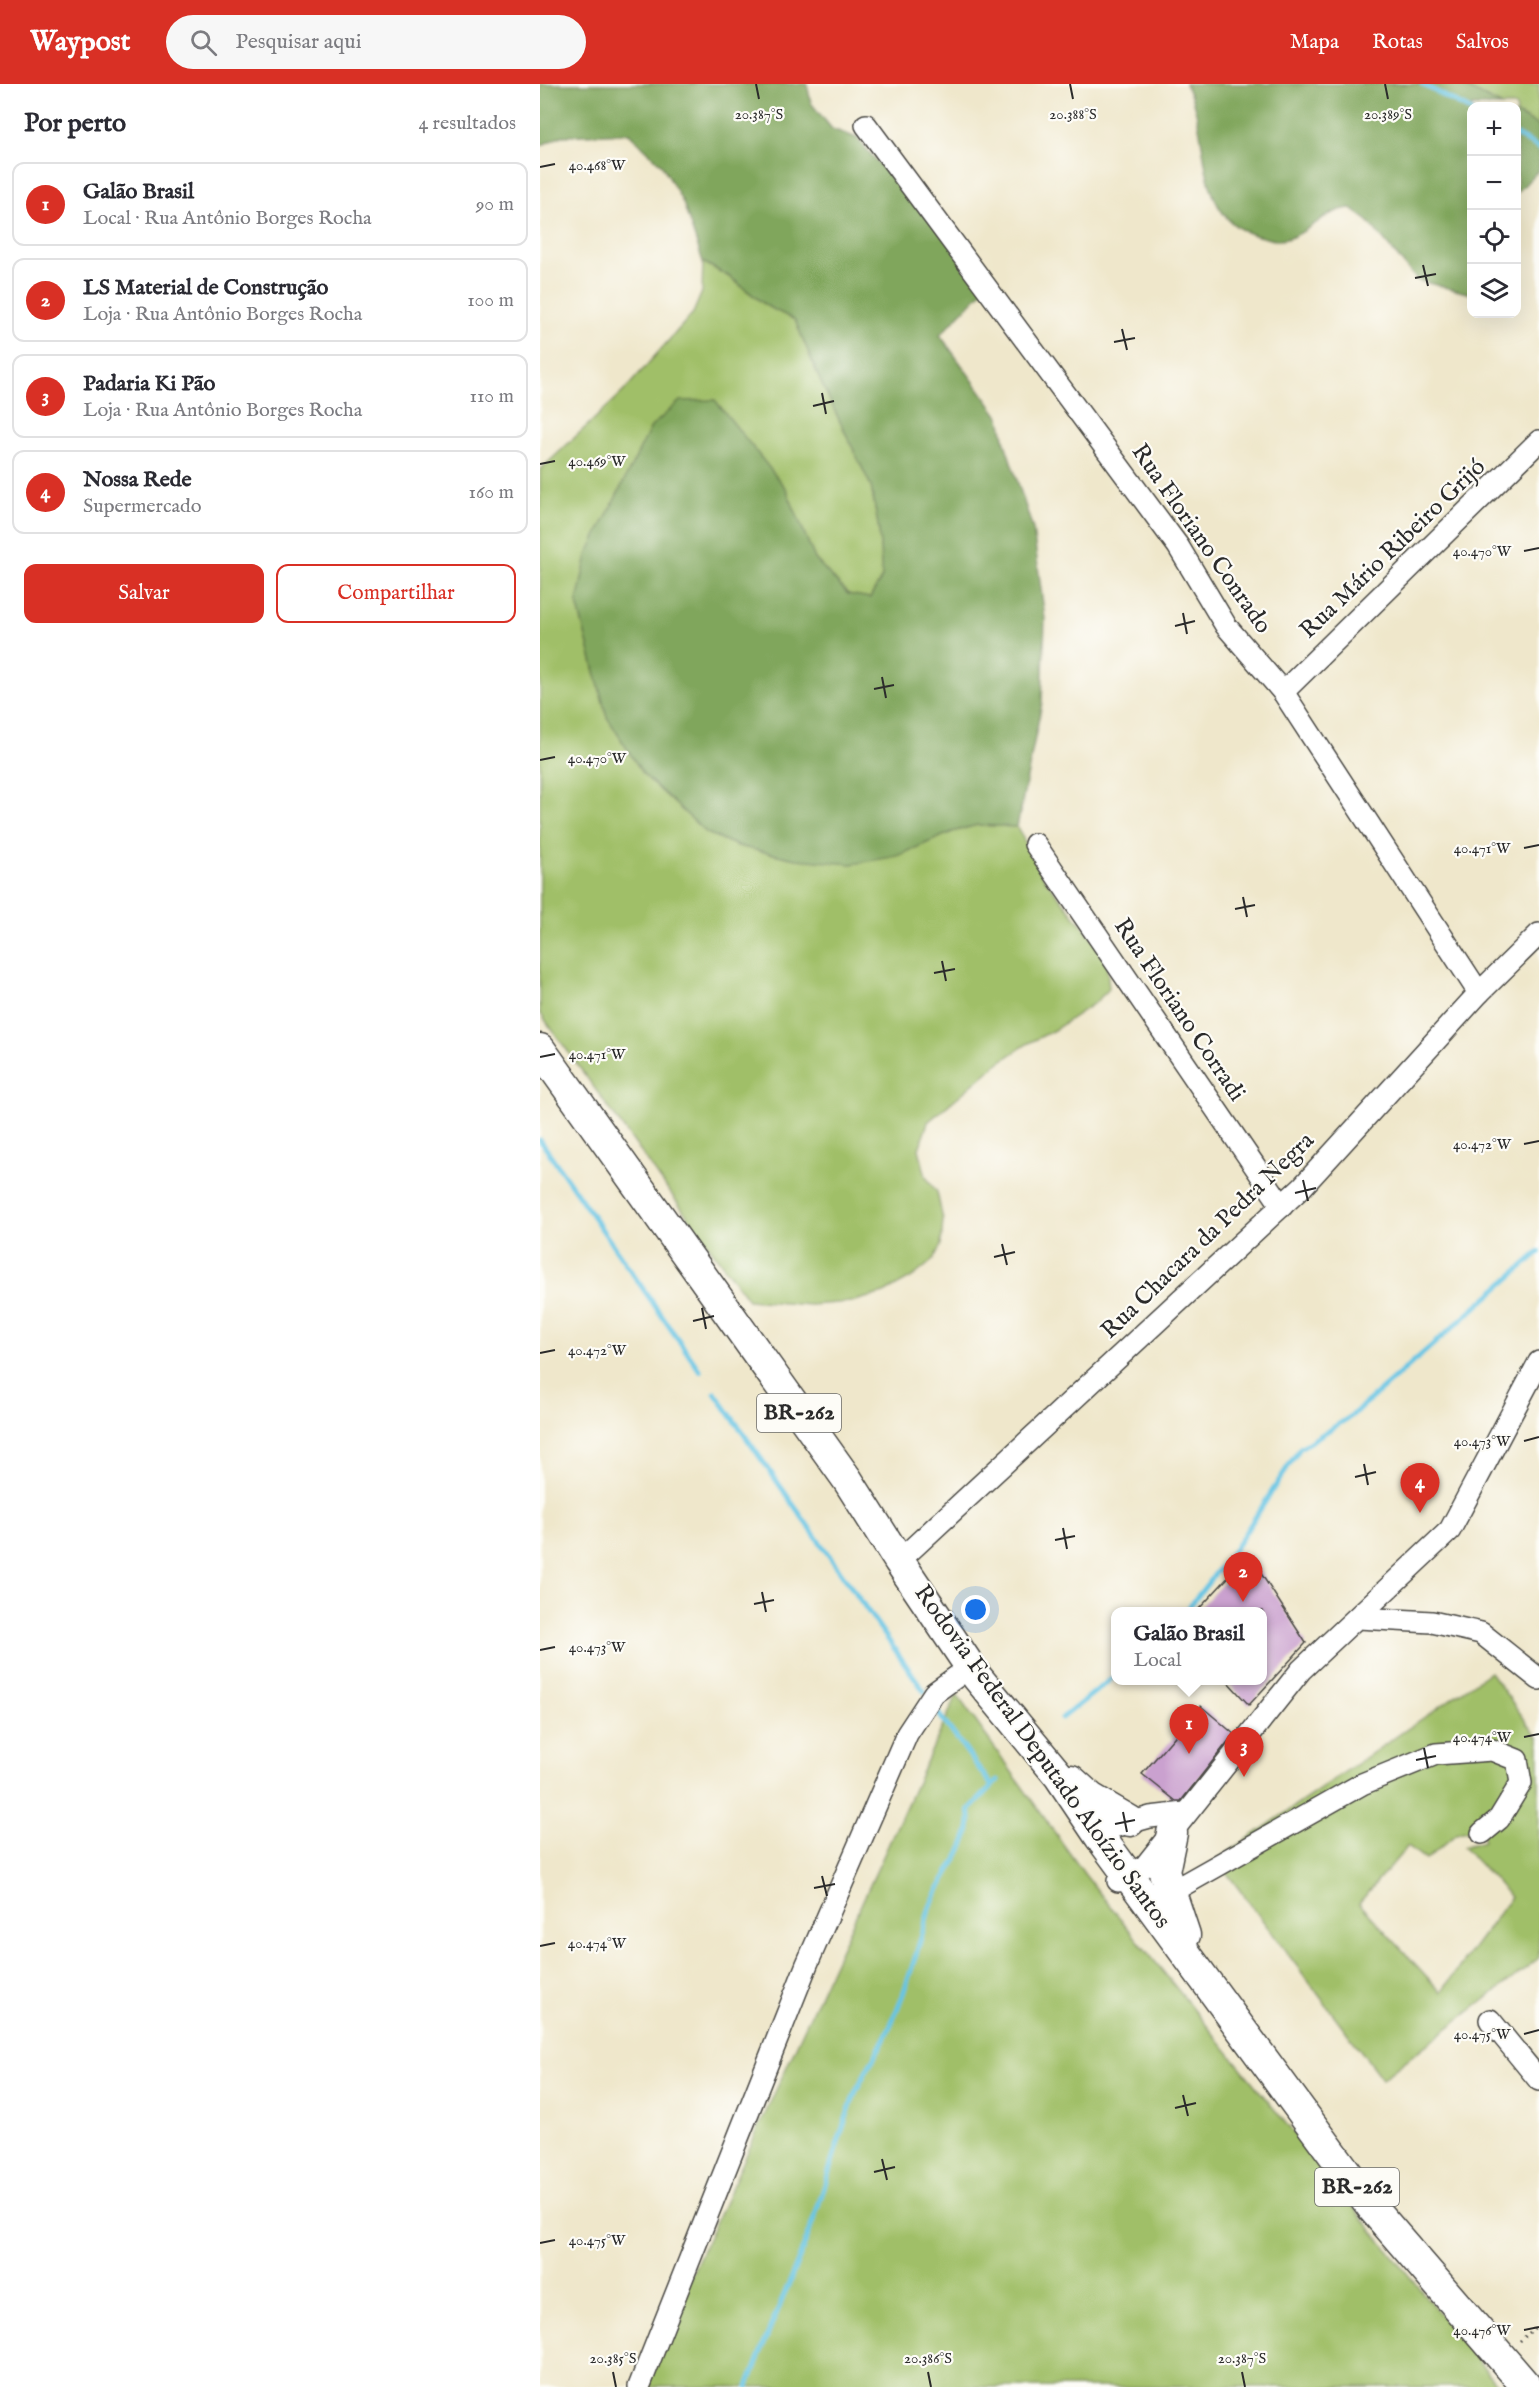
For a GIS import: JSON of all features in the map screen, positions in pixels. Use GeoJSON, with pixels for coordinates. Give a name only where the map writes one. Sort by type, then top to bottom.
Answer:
{"type":"FeatureCollection","features":[{"type":"Feature","properties":{"kind":"highway","name":"Rodovia Federal Deputado Aloízio Santos"},"geometry":{"type":"LineString","coordinates":[[540,1049],[847,1479],[973,1672],[1059,1776],[1096,1841],[1201,1974],[1374,2210],[1527,2387]]}},
{"type":"Feature","properties":{"kind":"highway"},"geometry":{"type":"LineString","coordinates":[[973,1672],[1096,1841]]}},
{"type":"Feature","properties":{"kind":"highway"},"geometry":{"type":"LineString","coordinates":[[1038,1750],[1091,1798],[1130,1821]]}},
{"type":"Feature","properties":{"kind":"highway"},"geometry":{"type":"LineString","coordinates":[[1179,1823],[1164,1872],[1201,1974]]}},
{"type":"Feature","properties":{"kind":"highway"},"geometry":{"type":"LineString","coordinates":[[1124,1878],[1191,1986],[1210,2007],[1242,2031]]}},
{"type":"Feature","properties":{"kind":"street","name":"Rua Floriano Conrado"},"geometry":{"type":"LineString","coordinates":[[866,125],[1178,546],[1226,626],[1283,692],[1479,993]]}},
{"type":"Feature","properties":{"kind":"street","name":"Rua Mário Ribeiro Grijó"},"geometry":{"type":"LineString","coordinates":[[1283,692],[1539,441]]}},
{"type":"Feature","properties":{"kind":"street","name":"Rua Floriano Corradi"},"geometry":{"type":"LineString","coordinates":[[1035,843],[1282,1206]]}},
{"type":"Feature","properties":{"kind":"street","name":"Rua Chacara da Pedra Negra"},"geometry":{"type":"LineString","coordinates":[[899,1561],[1282,1206],[1479,993],[1539,934]]}},
{"type":"Feature","properties":{"kind":"street"},"geometry":{"type":"LineString","coordinates":[[1124,1878],[1144,1866],[1301,1670],[1450,1530],[1539,1362]]}},
{"type":"Feature","properties":{"kind":"street"},"geometry":{"type":"LineString","coordinates":[[1358,1618],[1432,1622],[1481,1633],[1539,1679]]}},
{"type":"Feature","properties":{"kind":"street"},"geometry":{"type":"LineString","coordinates":[[639,2387],[807,1964],[907,1734],[934,1693],[973,1672]]}},
{"type":"Feature","properties":{"kind":"street"},"geometry":{"type":"LineString","coordinates":[[1170,1893],[1362,1784],[1436,1754],[1492,1750],[1517,1760],[1521,1783],[1499,1819],[1482,1833]]}},
{"type":"Feature","properties":{"kind":"street"},"geometry":{"type":"LineString","coordinates":[[1096,1841],[1130,1821],[1179,1823]]}},
{"type":"Feature","properties":{"kind":"street"},"geometry":{"type":"LineString","coordinates":[[1490,2020],[1539,2080]]}},
{"type":"Feature","properties":{"kind":"path"},"geometry":{"type":"LineString","coordinates":[[1519,2342],[1539,2324]]}},
{"type":"Feature","properties":{"kind":"green space"},"geometry":{"type":"Polygon","coordinates":[[[540,84],[807,84],[811,103],[832,129],[857,138],[964,257],[983,264],[993,280],[940,335],[1000,418],[1005,443],[1033,529],[1045,619],[1042,703],[1017,827],[977,825],[952,832],[897,856],[852,864],[796,859],[738,846],[707,833],[643,774],[607,717],[577,603],[587,555],[651,427],[680,401],[715,400],[786,489],[815,559],[848,594],[870,598],[882,577],[879,530],[871,486],[820,380],[795,320],[767,306],[730,277],[703,262],[683,203],[662,165],[629,133],[561,136],[540,146],[540,84]]]}},
{"type":"Feature","properties":{"kind":"green space"},"geometry":{"type":"Polygon","coordinates":[[[1185,84],[1459,84],[1494,102],[1467,102],[1467,293],[1417,280],[1368,221],[1350,208],[1330,214],[1304,231],[1286,239],[1269,239],[1236,226],[1222,212],[1212,193],[1193,103],[1185,84]]]}},
{"type":"Feature","properties":{"kind":"green space"},"geometry":{"type":"Polygon","coordinates":[[[1459,84],[1539,84],[1539,126],[1521,116],[1521,102],[1494,102],[1459,84]]]}},
{"type":"Feature","properties":{"kind":"green space"},"geometry":{"type":"Polygon","coordinates":[[[1521,117],[1539,126],[1539,170],[1521,189],[1521,117]]]}},
{"type":"Feature","properties":{"kind":"green space"},"geometry":{"type":"Polygon","coordinates":[[[703,262],[729,277],[767,306],[795,320],[820,380],[871,486],[879,530],[882,577],[870,598],[848,594],[815,559],[786,489],[715,401],[651,427],[587,556],[577,603],[607,717],[643,774],[707,833],[738,846],[796,859],[897,856],[952,832],[977,825],[1017,827],[1044,878],[1106,955],[1109,989],[1096,1002],[997,1064],[928,1122],[919,1149],[926,1177],[937,1192],[943,1220],[941,1245],[933,1260],[914,1276],[884,1293],[851,1302],[810,1305],[748,1300],[540,1013],[540,470],[623,392],[693,313],[702,292],[703,262]]]}},
{"type":"Feature","properties":{"kind":"green space"},"geometry":{"type":"Polygon","coordinates":[[[1490,1672],[1539,1739],[1539,1958],[1382,2079],[1217,1860],[1490,1672]],[[1480,1827],[1456,1834],[1426,1860],[1408,1846],[1359,1903],[1441,1992],[1511,1897],[1463,1847],[1484,1841],[1480,1827]]]}},
{"type":"Feature","properties":{"kind":"green space"},"geometry":{"type":"Polygon","coordinates":[[[957,1695],[1085,1875],[1499,2387],[640,2387],[957,1695]]]}},
{"type":"Feature","properties":{"kind":"building"},"geometry":{"type":"Polygon","coordinates":[[[1249,1555],[1306,1643],[1249,1705],[1231,1685],[1267,1685],[1267,1607],[1201,1607],[1249,1555]]]}},
{"type":"Feature","properties":{"kind":"building"},"geometry":{"type":"Polygon","coordinates":[[[1201,1706],[1234,1734],[1181,1801],[1176,1801],[1142,1774],[1201,1706]]]}},
{"type":"Feature","properties":{"kind":"waterway"},"geometry":{"type":"LineString","coordinates":[[1422,84],[1467,108]]}},
{"type":"Feature","properties":{"kind":"waterway"},"geometry":{"type":"LineString","coordinates":[[1521,138],[1539,148]]}},
{"type":"Feature","properties":{"kind":"waterway"},"geometry":{"type":"LineString","coordinates":[[540,1140],[700,1371]]}},
{"type":"Feature","properties":{"kind":"waterway"},"geometry":{"type":"LineString","coordinates":[[1189,1607],[1234,1550],[1300,1448],[1350,1417],[1539,1252]]}},
{"type":"Feature","properties":{"kind":"waterway"},"geometry":{"type":"LineString","coordinates":[[715,1393],[924,1691]]}},
{"type":"Feature","properties":{"kind":"waterway"},"geometry":{"type":"LineString","coordinates":[[1062,1718],[1111,1679]]}},
{"type":"Feature","properties":{"kind":"waterway"},"geometry":{"type":"LineString","coordinates":[[935,1709],[992,1786]]}},
{"type":"Feature","properties":{"kind":"waterway"},"geometry":{"type":"LineString","coordinates":[[748,2387],[807,2238],[856,2091],[893,2020],[929,1910],[967,1835],[970,1822],[969,1810],[998,1780]]}},
{"type":"Feature","properties":{"kind":"place","name":"Nossa Rede"},"geometry":{"type":"Point","coordinates":[1420,1513]}},
{"type":"Feature","properties":{"kind":"place","name":"LS Material de Construção"},"geometry":{"type":"Point","coordinates":[1243,1602]}},
{"type":"Feature","properties":{"kind":"place","name":"Galão Brasil"},"geometry":{"type":"Point","coordinates":[1189,1754]}},
{"type":"Feature","properties":{"kind":"place","name":"Padaria Ki Pão"},"geometry":{"type":"Point","coordinates":[1244,1777]}}]}
